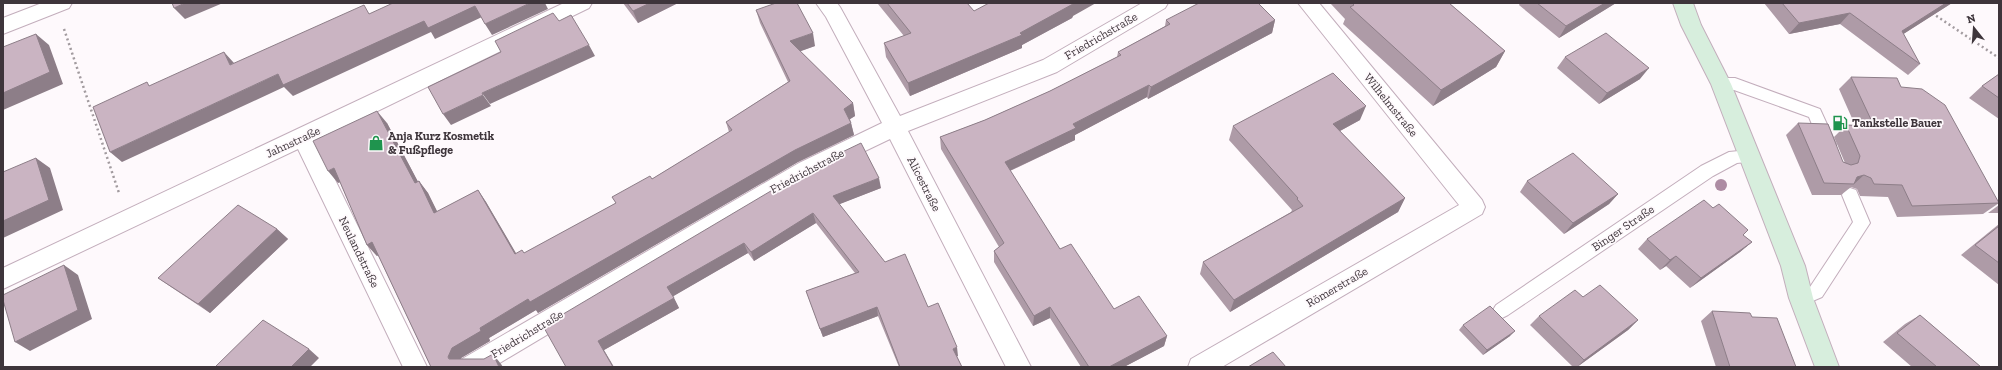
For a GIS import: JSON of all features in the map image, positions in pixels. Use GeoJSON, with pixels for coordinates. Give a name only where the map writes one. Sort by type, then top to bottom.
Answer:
{"type":"FeatureCollection","features":[{"type":"Feature","properties":{"kind":"main road"},"geometry":{"type":"LineString","coordinates":[[1683,3],[1691,25],[1720,84],[1749,156],[1792,266],[1801,298],[1827,367]]}},
{"type":"Feature","properties":{"kind":"street","name":"Jahnstraße"},"geometry":{"type":"LineString","coordinates":[[3,279],[304,137],[582,3]]}},
{"type":"Feature","properties":{"kind":"street","name":"Alicestraße"},"geometry":{"type":"LineString","coordinates":[[826,3],[833,12],[895,127],[1019,367]]}},
{"type":"Feature","properties":{"kind":"street","name":"Friedrichstraße"},"geometry":{"type":"LineString","coordinates":[[471,367],[807,169],[895,127],[1050,66],[1158,3]]}},
{"type":"Feature","properties":{"kind":"street","name":"Wilhelmstraße"},"geometry":{"type":"LineString","coordinates":[[1308,3],[1474,207]]}},
{"type":"Feature","properties":{"kind":"street"},"geometry":{"type":"LineString","coordinates":[[3,26],[59,4]]}},
{"type":"Feature","properties":{"kind":"street","name":"Neulandstraße"},"geometry":{"type":"LineString","coordinates":[[304,137],[415,367]]}},
{"type":"Feature","properties":{"kind":"street","name":"Römerstraße"},"geometry":{"type":"LineString","coordinates":[[1200,367],[1474,207]]}},
{"type":"Feature","properties":{"kind":"lane"},"geometry":{"type":"LineString","coordinates":[[1720,84],[1735,84],[1815,113],[1832,154]]}},
{"type":"Feature","properties":{"kind":"lane","name":"Binger Straße"},"geometry":{"type":"LineString","coordinates":[[1502,310],[1707,171],[1734,157],[1749,156]]}},
{"type":"Feature","properties":{"kind":"lane"},"geometry":{"type":"LineString","coordinates":[[1801,298],[1816,292],[1862,223],[1850,195]]}},
{"type":"Feature","properties":{"kind":"path"},"geometry":{"type":"LineString","coordinates":[[59,4],[122,201]]}},
{"type":"Feature","properties":{"kind":"path"},"geometry":{"type":"LineString","coordinates":[[1930,12],[1999,58]]}},
{"type":"Feature","properties":{"kind":"building"},"geometry":{"type":"Polygon","coordinates":[[[172,3],[185,3],[174,8],[172,3]]]}},
{"type":"Feature","properties":{"kind":"building"},"geometry":{"type":"Polygon","coordinates":[[[393,3],[530,3],[485,24],[475,6],[428,28],[424,21],[283,85],[278,74],[110,152],[93,107],[147,82],[149,86],[224,52],[230,65],[364,5],[369,14],[393,3]]]}},
{"type":"Feature","properties":{"kind":"building"},"geometry":{"type":"Polygon","coordinates":[[[627,3],[650,3],[633,11],[627,3]]]}},
{"type":"Feature","properties":{"kind":"building"},"geometry":{"type":"Polygon","coordinates":[[[776,3],[797,3],[813,33],[790,41],[853,103],[844,109],[851,123],[795,150],[530,302],[528,299],[480,328],[481,331],[452,348],[448,357],[449,359],[484,359],[493,354],[499,367],[431,367],[372,242],[367,245],[334,168],[328,171],[313,141],[377,111],[415,183],[419,181],[434,213],[478,190],[515,254],[522,250],[524,253],[616,203],[612,197],[650,176],[652,179],[732,130],[726,122],[790,81],[756,10],[776,3]]]}},
{"type":"Feature","properties":{"kind":"building"},"geometry":{"type":"Polygon","coordinates":[[[887,3],[967,3],[974,11],[989,3],[1073,4],[1020,33],[1022,35],[908,83],[884,43],[911,33],[887,3]]]}},
{"type":"Feature","properties":{"kind":"building"},"geometry":{"type":"Polygon","coordinates":[[[1199,3],[1258,3],[1275,20],[1151,87],[1149,85],[1073,124],[1076,128],[1005,162],[1060,249],[1071,244],[1114,309],[1139,296],[1167,336],[1109,367],[1089,367],[1050,307],[1034,316],[994,251],[1004,243],[940,137],[985,120],[1050,91],[1121,55],[1118,52],[1170,24],[1166,20],[1199,3]]]}},
{"type":"Feature","properties":{"kind":"building"},"geometry":{"type":"Polygon","coordinates":[[[1352,3],[1449,3],[1505,51],[1441,90],[1350,7],[1354,5],[1352,3]]]}},
{"type":"Feature","properties":{"kind":"building"},"geometry":{"type":"Polygon","coordinates":[[[1537,3],[1605,3],[1566,26],[1537,3]]]}},
{"type":"Feature","properties":{"kind":"building"},"geometry":{"type":"Polygon","coordinates":[[[1782,3],[1946,3],[1902,31],[1920,64],[1850,13],[1799,23],[1782,3]]]}},
{"type":"Feature","properties":{"kind":"building"},"geometry":{"type":"Polygon","coordinates":[[[553,13],[559,21],[571,15],[589,45],[482,93],[483,95],[443,114],[428,87],[501,52],[495,41],[553,13]]]}},
{"type":"Feature","properties":{"kind":"building"},"geometry":{"type":"Polygon","coordinates":[[[1606,33],[1649,68],[1607,93],[1565,57],[1606,33]]]}},
{"type":"Feature","properties":{"kind":"building"},"geometry":{"type":"Polygon","coordinates":[[[36,34],[50,72],[3,93],[3,47],[36,34]]]}},
{"type":"Feature","properties":{"kind":"building"},"geometry":{"type":"Polygon","coordinates":[[[1333,73],[1366,106],[1333,124],[1405,198],[1234,300],[1203,262],[1303,206],[1297,199],[1298,198],[1233,126],[1333,73]]]}},
{"type":"Feature","properties":{"kind":"building"},"geometry":{"type":"Polygon","coordinates":[[[1999,74],[1999,98],[1982,86],[1999,74]]]}},
{"type":"Feature","properties":{"kind":"building"},"geometry":{"type":"Polygon","coordinates":[[[1851,77],[1897,78],[1901,87],[1922,89],[1945,105],[1999,203],[1912,206],[1902,185],[1874,184],[1871,178],[1864,175],[1857,177],[1854,184],[1824,183],[1798,123],[1828,124],[1843,162],[1851,165],[1858,163],[1860,156],[1846,125],[1874,126],[1851,77]]]}},
{"type":"Feature","properties":{"kind":"building"},"geometry":{"type":"Polygon","coordinates":[[[861,143],[879,178],[833,196],[885,262],[905,254],[928,307],[938,303],[957,347],[953,349],[962,367],[900,367],[877,307],[820,329],[806,291],[859,272],[813,213],[751,252],[744,243],[667,287],[674,298],[598,341],[613,367],[566,367],[543,326],[813,166],[861,143]]]}},
{"type":"Feature","properties":{"kind":"building"},"geometry":{"type":"Polygon","coordinates":[[[1573,153],[1618,194],[1573,223],[1527,181],[1573,153]]]}},
{"type":"Feature","properties":{"kind":"building"},"geometry":{"type":"Polygon","coordinates":[[[36,158],[49,200],[3,221],[3,172],[36,158]]]}},
{"type":"Feature","properties":{"kind":"building"},"geometry":{"type":"Polygon","coordinates":[[[1704,200],[1713,208],[1719,204],[1748,230],[1743,235],[1752,242],[1701,278],[1676,256],[1670,260],[1647,239],[1704,200]]]}},
{"type":"Feature","properties":{"kind":"building"},"geometry":{"type":"Polygon","coordinates":[[[238,205],[277,229],[198,304],[158,278],[238,205]]]}},
{"type":"Feature","properties":{"kind":"building"},"geometry":{"type":"Polygon","coordinates":[[[1999,226],[1999,263],[1975,245],[1999,226]]]}},
{"type":"Feature","properties":{"kind":"building"},"geometry":{"type":"Polygon","coordinates":[[[64,265],[78,310],[15,342],[3,300],[3,295],[64,265]]]}},
{"type":"Feature","properties":{"kind":"building"},"geometry":{"type":"Polygon","coordinates":[[[1600,285],[1638,320],[1584,360],[1539,316],[1575,290],[1583,297],[1600,285]]]}},
{"type":"Feature","properties":{"kind":"building"},"geometry":{"type":"Polygon","coordinates":[[[1490,306],[1515,331],[1487,350],[1463,325],[1490,306]]]}},
{"type":"Feature","properties":{"kind":"building"},"geometry":{"type":"Polygon","coordinates":[[[1712,311],[1750,313],[1752,317],[1777,318],[1796,367],[1730,367],[1712,311]]]}},
{"type":"Feature","properties":{"kind":"building"},"geometry":{"type":"Polygon","coordinates":[[[1920,315],[1981,367],[1937,367],[1897,333],[1920,315]]]}},
{"type":"Feature","properties":{"kind":"building"},"geometry":{"type":"Polygon","coordinates":[[[263,320],[309,349],[291,367],[215,367],[263,320]]]}},
{"type":"Feature","properties":{"kind":"building"},"geometry":{"type":"Polygon","coordinates":[[[1273,352],[1286,367],[1248,367],[1273,352]]]}},
{"type":"Feature","properties":{"kind":"place","name":"Tankstelle Bauer"},"geometry":{"type":"Point","coordinates":[1840,123]}},
{"type":"Feature","properties":{"kind":"place","name":"Anja Kurz Kosmetik & Fußpflege"},"geometry":{"type":"Point","coordinates":[376,143]}}]}
